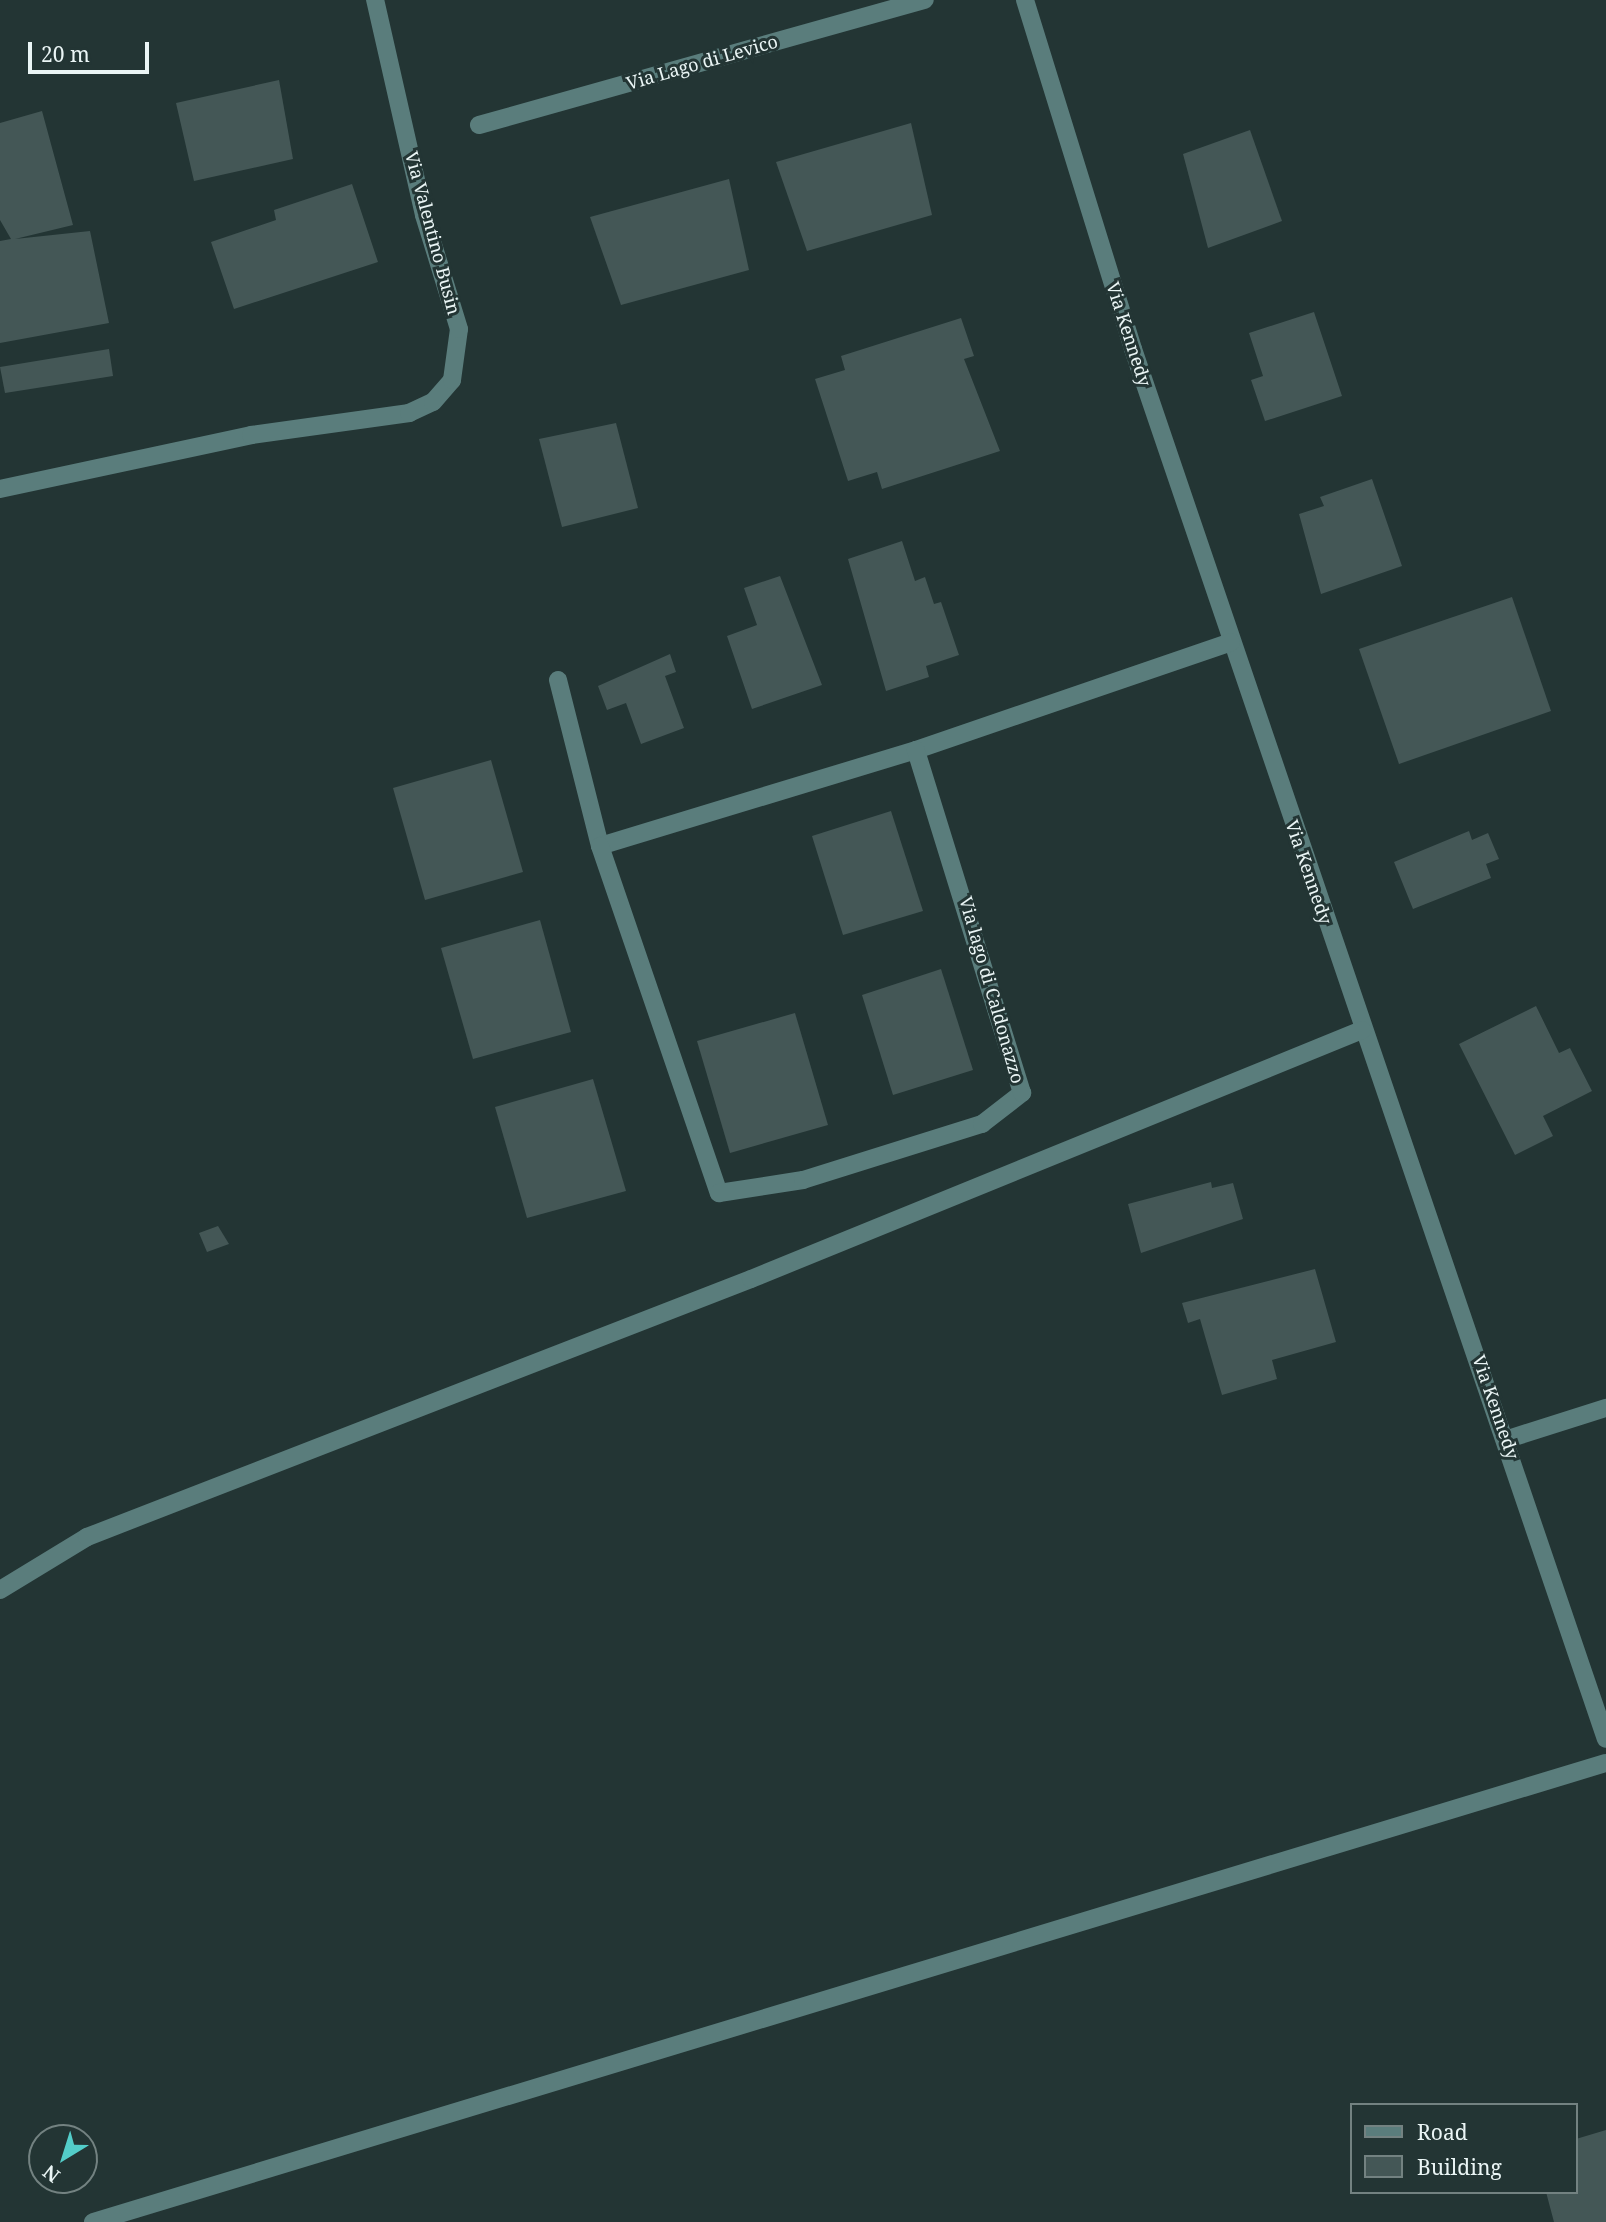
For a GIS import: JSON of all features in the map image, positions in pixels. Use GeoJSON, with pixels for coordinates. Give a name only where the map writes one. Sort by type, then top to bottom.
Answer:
{"type":"FeatureCollection","features":[{"type":"Feature","properties":{"kind":"street","name":"Via Valentino Busin"},"geometry":{"type":"LineString","coordinates":[[0,489],[251,435],[409,413],[433,402],[452,380],[459,329],[424,215],[375,0]]}},
{"type":"Feature","properties":{"kind":"street","name":"Via Lago di Levico"},"geometry":{"type":"LineString","coordinates":[[478,125],[925,0]]}},
{"type":"Feature","properties":{"kind":"street","name":"Via Kennedy"},"geometry":{"type":"LineString","coordinates":[[1025,0],[1231,642],[1362,1030],[1508,1440],[1606,1739]]}},
{"type":"Feature","properties":{"kind":"street"},"geometry":{"type":"LineString","coordinates":[[600,846],[916,750],[1231,642]]}},
{"type":"Feature","properties":{"kind":"street","name":"Via lago di Caldonazzo"},"geometry":{"type":"LineString","coordinates":[[558,680],[600,846],[719,1193],[803,1180],[982,1124],[1023,1093],[916,750]]}},
{"type":"Feature","properties":{"kind":"street"},"geometry":{"type":"LineString","coordinates":[[0,1590],[87,1537],[764,1274],[1362,1030]]}},
{"type":"Feature","properties":{"kind":"street"},"geometry":{"type":"LineString","coordinates":[[1508,1440],[1606,1408]]}},
{"type":"Feature","properties":{"kind":"street"},"geometry":{"type":"LineString","coordinates":[[93,2222],[1606,1763]]}},
{"type":"Feature","properties":{"kind":"building"},"geometry":{"type":"Polygon","coordinates":[[[279,80],[293,159],[194,181],[176,103],[279,80]]]}},
{"type":"Feature","properties":{"kind":"building"},"geometry":{"type":"Polygon","coordinates":[[[42,111],[73,225],[15,239],[90,231],[109,323],[0,343],[0,241],[11,239],[0,220],[0,123],[42,111]]]}},
{"type":"Feature","properties":{"kind":"building"},"geometry":{"type":"Polygon","coordinates":[[[911,123],[932,215],[807,251],[776,162],[911,123]]]}},
{"type":"Feature","properties":{"kind":"building"},"geometry":{"type":"Polygon","coordinates":[[[1250,130],[1282,221],[1208,248],[1183,154],[1250,130]]]}},
{"type":"Feature","properties":{"kind":"building"},"geometry":{"type":"Polygon","coordinates":[[[729,179],[749,270],[621,305],[590,217],[729,179]]]}},
{"type":"Feature","properties":{"kind":"building"},"geometry":{"type":"Polygon","coordinates":[[[352,184],[378,262],[234,309],[211,242],[276,220],[274,210],[352,184]]]}},
{"type":"Feature","properties":{"kind":"building"},"geometry":{"type":"Polygon","coordinates":[[[1314,312],[1342,396],[1265,421],[1251,380],[1263,376],[1249,333],[1314,312]]]}},
{"type":"Feature","properties":{"kind":"building"},"geometry":{"type":"Polygon","coordinates":[[[961,318],[974,356],[964,359],[1000,451],[882,489],[877,472],[848,481],[815,379],[845,370],[841,356],[961,318]]]}},
{"type":"Feature","properties":{"kind":"building"},"geometry":{"type":"Polygon","coordinates":[[[109,349],[113,376],[5,393],[0,367],[109,349]]]}},
{"type":"Feature","properties":{"kind":"building"},"geometry":{"type":"Polygon","coordinates":[[[616,423],[638,508],[562,527],[539,439],[616,423]]]}},
{"type":"Feature","properties":{"kind":"building"},"geometry":{"type":"Polygon","coordinates":[[[1372,479],[1402,566],[1321,594],[1299,514],[1324,506],[1320,497],[1372,479]]]}},
{"type":"Feature","properties":{"kind":"building"},"geometry":{"type":"Polygon","coordinates":[[[902,541],[915,581],[925,577],[934,604],[941,602],[959,655],[926,666],[929,677],[886,691],[848,559],[902,541]]]}},
{"type":"Feature","properties":{"kind":"building"},"geometry":{"type":"Polygon","coordinates":[[[780,576],[822,685],[752,709],[727,636],[757,625],[744,588],[780,576]]]}},
{"type":"Feature","properties":{"kind":"building"},"geometry":{"type":"Polygon","coordinates":[[[1512,597],[1551,711],[1399,764],[1359,649],[1512,597]]]}},
{"type":"Feature","properties":{"kind":"building"},"geometry":{"type":"Polygon","coordinates":[[[670,654],[676,672],[665,676],[684,728],[641,744],[626,703],[607,710],[598,686],[670,654]]]}},
{"type":"Feature","properties":{"kind":"building"},"geometry":{"type":"Polygon","coordinates":[[[491,760],[523,872],[425,900],[393,788],[491,760]]]}},
{"type":"Feature","properties":{"kind":"building"},"geometry":{"type":"Polygon","coordinates":[[[891,811],[923,911],[843,935],[812,836],[891,811]]]}},
{"type":"Feature","properties":{"kind":"building"},"geometry":{"type":"Polygon","coordinates":[[[1469,831],[1472,840],[1488,833],[1499,859],[1486,864],[1491,878],[1413,909],[1394,862],[1469,831]]]}},
{"type":"Feature","properties":{"kind":"building"},"geometry":{"type":"Polygon","coordinates":[[[540,920],[571,1032],[473,1059],[441,948],[540,920]]]}},
{"type":"Feature","properties":{"kind":"building"},"geometry":{"type":"Polygon","coordinates":[[[941,969],[973,1070],[893,1095],[862,995],[941,969]]]}},
{"type":"Feature","properties":{"kind":"building"},"geometry":{"type":"Polygon","coordinates":[[[1536,1006],[1559,1053],[1570,1048],[1592,1091],[1543,1116],[1553,1136],[1515,1155],[1459,1044],[1536,1006]]]}},
{"type":"Feature","properties":{"kind":"building"},"geometry":{"type":"Polygon","coordinates":[[[795,1013],[828,1125],[730,1153],[697,1041],[795,1013]]]}},
{"type":"Feature","properties":{"kind":"building"},"geometry":{"type":"Polygon","coordinates":[[[593,1079],[626,1191],[527,1218],[495,1107],[593,1079]]]}},
{"type":"Feature","properties":{"kind":"building"},"geometry":{"type":"Polygon","coordinates":[[[1211,1182],[1212,1188],[1233,1183],[1243,1219],[1141,1253],[1128,1204],[1211,1182]]]}},
{"type":"Feature","properties":{"kind":"building"},"geometry":{"type":"Polygon","coordinates":[[[218,1226],[229,1244],[207,1252],[199,1233],[218,1226]]]}},
{"type":"Feature","properties":{"kind":"building"},"geometry":{"type":"Polygon","coordinates":[[[1315,1269],[1336,1342],[1272,1360],[1277,1379],[1222,1395],[1200,1319],[1188,1323],[1182,1303],[1315,1269]]]}},
{"type":"Feature","properties":{"kind":"building"},"geometry":{"type":"Polygon","coordinates":[[[1606,2130],[1606,2222],[1554,2222],[1547,2194],[1578,2194],[1578,2138],[1606,2130]]]}}]}
